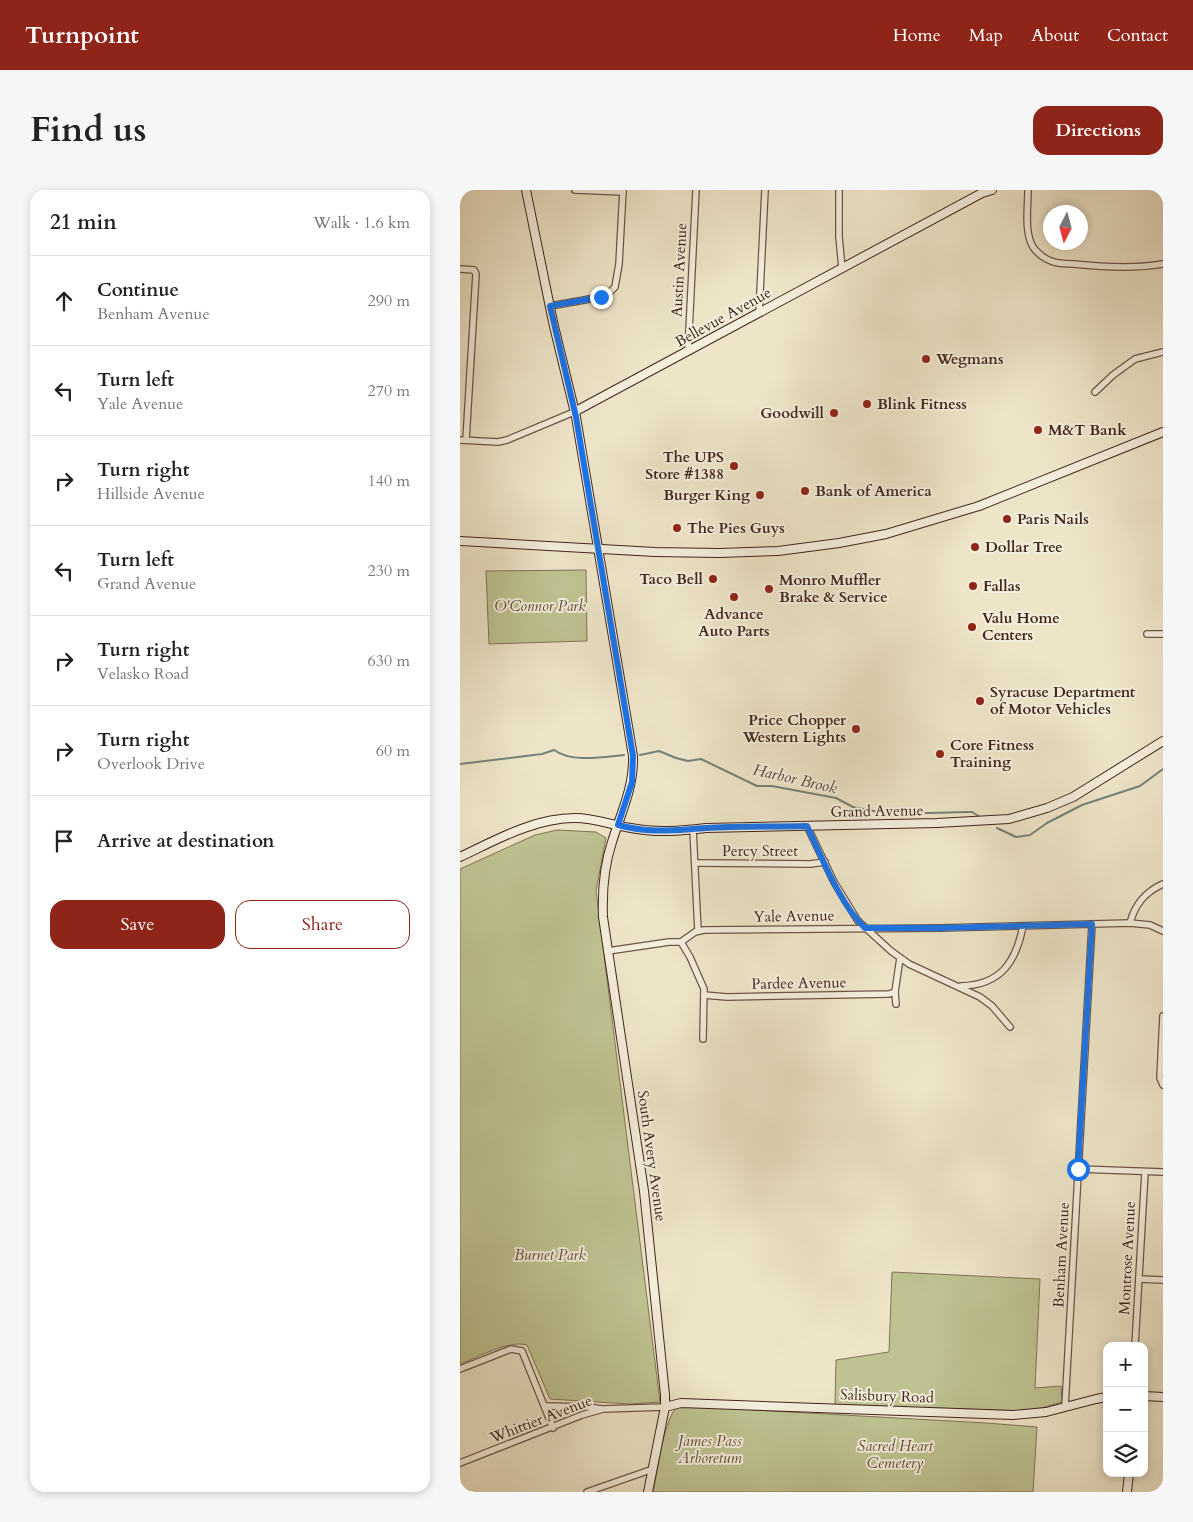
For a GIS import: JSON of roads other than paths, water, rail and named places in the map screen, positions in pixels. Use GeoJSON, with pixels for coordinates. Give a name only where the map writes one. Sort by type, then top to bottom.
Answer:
{"type":"FeatureCollection","features":[{"type":"Feature","properties":{"kind":"street","name":"South Avery Avenue"},"geometry":{"type":"LineString","coordinates":[[526,190],[574,412],[633,756],[632,782],[606,864],[602,896],[603,917],[644,1191],[664,1386],[665,1407],[648,1492]]}},
{"type":"Feature","properties":{"kind":"street"},"geometry":{"type":"LineString","coordinates":[[550,306],[601,297],[615,287],[619,264],[623,191],[575,190]]}},
{"type":"Feature","properties":{"kind":"street","name":"Austin Avenue"},"geometry":{"type":"LineString","coordinates":[[688,351],[696,190]]}},
{"type":"Feature","properties":{"kind":"street"},"geometry":{"type":"LineString","coordinates":[[759,313],[765,190]]}},
{"type":"Feature","properties":{"kind":"street"},"geometry":{"type":"LineString","coordinates":[[839,190],[842,268]]}},
{"type":"Feature","properties":{"kind":"street","name":"Bellevue Avenue"},"geometry":{"type":"LineString","coordinates":[[463,440],[498,442],[507,440],[574,412],[982,193],[992,190]]}},
{"type":"Feature","properties":{"kind":"street"},"geometry":{"type":"LineString","coordinates":[[1028,190],[1028,232],[1037,252],[1046,259],[1056,263],[1120,267],[1163,264]]}},
{"type":"Feature","properties":{"kind":"street"},"geometry":{"type":"LineString","coordinates":[[460,269],[474,270],[476,274],[463,440]]}},
{"type":"Feature","properties":{"kind":"street"},"geometry":{"type":"LineString","coordinates":[[1095,392],[1113,375],[1135,359],[1163,352]]}},
{"type":"Feature","properties":{"kind":"street"},"geometry":{"type":"LineString","coordinates":[[460,541],[719,554],[778,552],[839,544],[886,534],[979,506],[1163,432]]}},
{"type":"Feature","properties":{"kind":"street"},"geometry":{"type":"LineString","coordinates":[[1147,634],[1163,634]]}},
{"type":"Feature","properties":{"kind":"street","name":"Grand Avenue"},"geometry":{"type":"LineString","coordinates":[[460,857],[530,826],[556,820],[577,818],[653,831],[993,821],[1018,817],[1073,797],[1163,741]]}},
{"type":"Feature","properties":{"kind":"street"},"geometry":{"type":"LineString","coordinates":[[807,826],[834,882],[858,921],[865,928],[909,964],[960,986],[980,997],[992,1006],[1010,1027]]}},
{"type":"Feature","properties":{"kind":"street"},"geometry":{"type":"LineString","coordinates":[[608,951],[681,942],[690,934],[698,931],[694,830]]}},
{"type":"Feature","properties":{"kind":"street","name":"Percy Street"},"geometry":{"type":"LineString","coordinates":[[696,863],[810,864],[825,862]]}},
{"type":"Feature","properties":{"kind":"street"},"geometry":{"type":"LineString","coordinates":[[1130,922],[1133,912],[1141,900],[1152,889],[1163,884]]}},
{"type":"Feature","properties":{"kind":"street","name":"Yale Avenue"},"geometry":{"type":"LineString","coordinates":[[698,931],[1023,926],[1130,922],[1150,925],[1163,931]]}},
{"type":"Feature","properties":{"kind":"street","name":"Benham Avenue"},"geometry":{"type":"LineString","coordinates":[[1065,1407],[1092,924]]}},
{"type":"Feature","properties":{"kind":"street"},"geometry":{"type":"LineString","coordinates":[[960,986],[985,982],[1001,972],[1014,958],[1019,947],[1023,926]]}},
{"type":"Feature","properties":{"kind":"street"},"geometry":{"type":"LineString","coordinates":[[681,942],[704,989],[703,1039]]}},
{"type":"Feature","properties":{"kind":"street"},"geometry":{"type":"LineString","coordinates":[[896,1004],[895,992],[900,958]]}},
{"type":"Feature","properties":{"kind":"street","name":"Pardee Avenue"},"geometry":{"type":"LineString","coordinates":[[704,995],[888,994],[895,992]]}},
{"type":"Feature","properties":{"kind":"street"},"geometry":{"type":"LineString","coordinates":[[1163,1016],[1160,1078],[1163,1084]]}},
{"type":"Feature","properties":{"kind":"street"},"geometry":{"type":"LineString","coordinates":[[1078,1169],[1163,1172]]}},
{"type":"Feature","properties":{"kind":"street","name":"Montrose Avenue"},"geometry":{"type":"LineString","coordinates":[[1135,1342],[1145,1172]]}},
{"type":"Feature","properties":{"kind":"street"},"geometry":{"type":"LineString","coordinates":[[1139,1279],[1163,1280]]}},
{"type":"Feature","properties":{"kind":"street"},"geometry":{"type":"LineString","coordinates":[[460,1369],[511,1349],[522,1351],[553,1428]]}},
{"type":"Feature","properties":{"kind":"street"},"geometry":{"type":"LineString","coordinates":[[1148,1396],[1163,1397]]}},
{"type":"Feature","properties":{"kind":"street","name":"Salisbury Road"},"geometry":{"type":"LineString","coordinates":[[665,1407],[681,1403],[1030,1415],[1103,1398]]}},
{"type":"Feature","properties":{"kind":"street","name":"Whittier Avenue"},"geometry":{"type":"LineString","coordinates":[[545,1406],[603,1409],[665,1407]]}},
{"type":"Feature","properties":{"kind":"street","name":"Whittier Avenue"},"geometry":{"type":"LineString","coordinates":[[460,1463],[582,1415],[603,1409]]}},
{"type":"Feature","properties":{"kind":"street"},"geometry":{"type":"LineString","coordinates":[[587,1492],[653,1469]]}},
{"type":"Feature","properties":{"kind":"street"},"geometry":{"type":"LineString","coordinates":[[1127,1492],[1129,1477]]}},
{"type":"Feature","properties":{"kind":"waterway","name":"Harbor Brook"},"geometry":{"type":"LineString","coordinates":[[460,764],[542,754],[554,750],[570,757],[579,758],[624,755]]}},
{"type":"Feature","properties":{"kind":"waterway","name":"Harbor Brook"},"geometry":{"type":"LineString","coordinates":[[640,755],[659,751],[688,761],[701,759],[757,786],[772,786],[836,798],[853,807],[889,814],[972,812],[980,817]]}},
{"type":"Feature","properties":{"kind":"waterway","name":"Harbor Brook"},"geometry":{"type":"LineString","coordinates":[[997,828],[1016,837],[1030,835],[1047,823],[1082,805],[1140,786],[1163,769]]}},
{"type":"Feature","properties":{"kind":"place","name":"Wegmans"},"geometry":{"type":"Point","coordinates":[926,359]}},
{"type":"Feature","properties":{"kind":"place","name":"Blink Fitness"},"geometry":{"type":"Point","coordinates":[867,404]}},
{"type":"Feature","properties":{"kind":"place","name":"Goodwill"},"geometry":{"type":"Point","coordinates":[834,413]}},
{"type":"Feature","properties":{"kind":"place","name":"M&T Bank"},"geometry":{"type":"Point","coordinates":[1038,430]}},
{"type":"Feature","properties":{"kind":"place","name":"The UPS Store #1388"},"geometry":{"type":"Point","coordinates":[734,466]}},
{"type":"Feature","properties":{"kind":"place","name":"Bank of America"},"geometry":{"type":"Point","coordinates":[805,491]}},
{"type":"Feature","properties":{"kind":"place","name":"Burger King"},"geometry":{"type":"Point","coordinates":[760,495]}},
{"type":"Feature","properties":{"kind":"place","name":"Paris Nails"},"geometry":{"type":"Point","coordinates":[1007,519]}},
{"type":"Feature","properties":{"kind":"place","name":"The Pies Guys"},"geometry":{"type":"Point","coordinates":[677,528]}},
{"type":"Feature","properties":{"kind":"place","name":"Dollar Tree"},"geometry":{"type":"Point","coordinates":[975,547]}},
{"type":"Feature","properties":{"kind":"place","name":"Taco Bell"},"geometry":{"type":"Point","coordinates":[713,579]}},
{"type":"Feature","properties":{"kind":"place","name":"Fallas"},"geometry":{"type":"Point","coordinates":[973,586]}},
{"type":"Feature","properties":{"kind":"place","name":"Monro Muffler Brake & Service"},"geometry":{"type":"Point","coordinates":[769,589]}},
{"type":"Feature","properties":{"kind":"place","name":"Advance Auto Parts"},"geometry":{"type":"Point","coordinates":[734,597]}},
{"type":"Feature","properties":{"kind":"place","name":"Valu Home Centers"},"geometry":{"type":"Point","coordinates":[972,627]}},
{"type":"Feature","properties":{"kind":"place","name":"Syracuse Department of Motor Vehicles"},"geometry":{"type":"Point","coordinates":[980,701]}},
{"type":"Feature","properties":{"kind":"place","name":"Price Chopper Western Lights"},"geometry":{"type":"Point","coordinates":[856,729]}},
{"type":"Feature","properties":{"kind":"place","name":"Core Fitness Training"},"geometry":{"type":"Point","coordinates":[940,754]}},
{"type":"Feature","properties":{"kind":"park label","name":"O'Connor Park"},"geometry":{"type":"Point","coordinates":[540,606]}},
{"type":"Feature","properties":{"kind":"park label","name":"Burnet Park"},"geometry":{"type":"Point","coordinates":[550,1255]}},
{"type":"Feature","properties":{"kind":"park label","name":"James Pass Arboretum"},"geometry":{"type":"Point","coordinates":[710,1450]}},
{"type":"Feature","properties":{"kind":"park label","name":"Sacred Heart Cemetery"},"geometry":{"type":"Point","coordinates":[895,1454]}}]}
